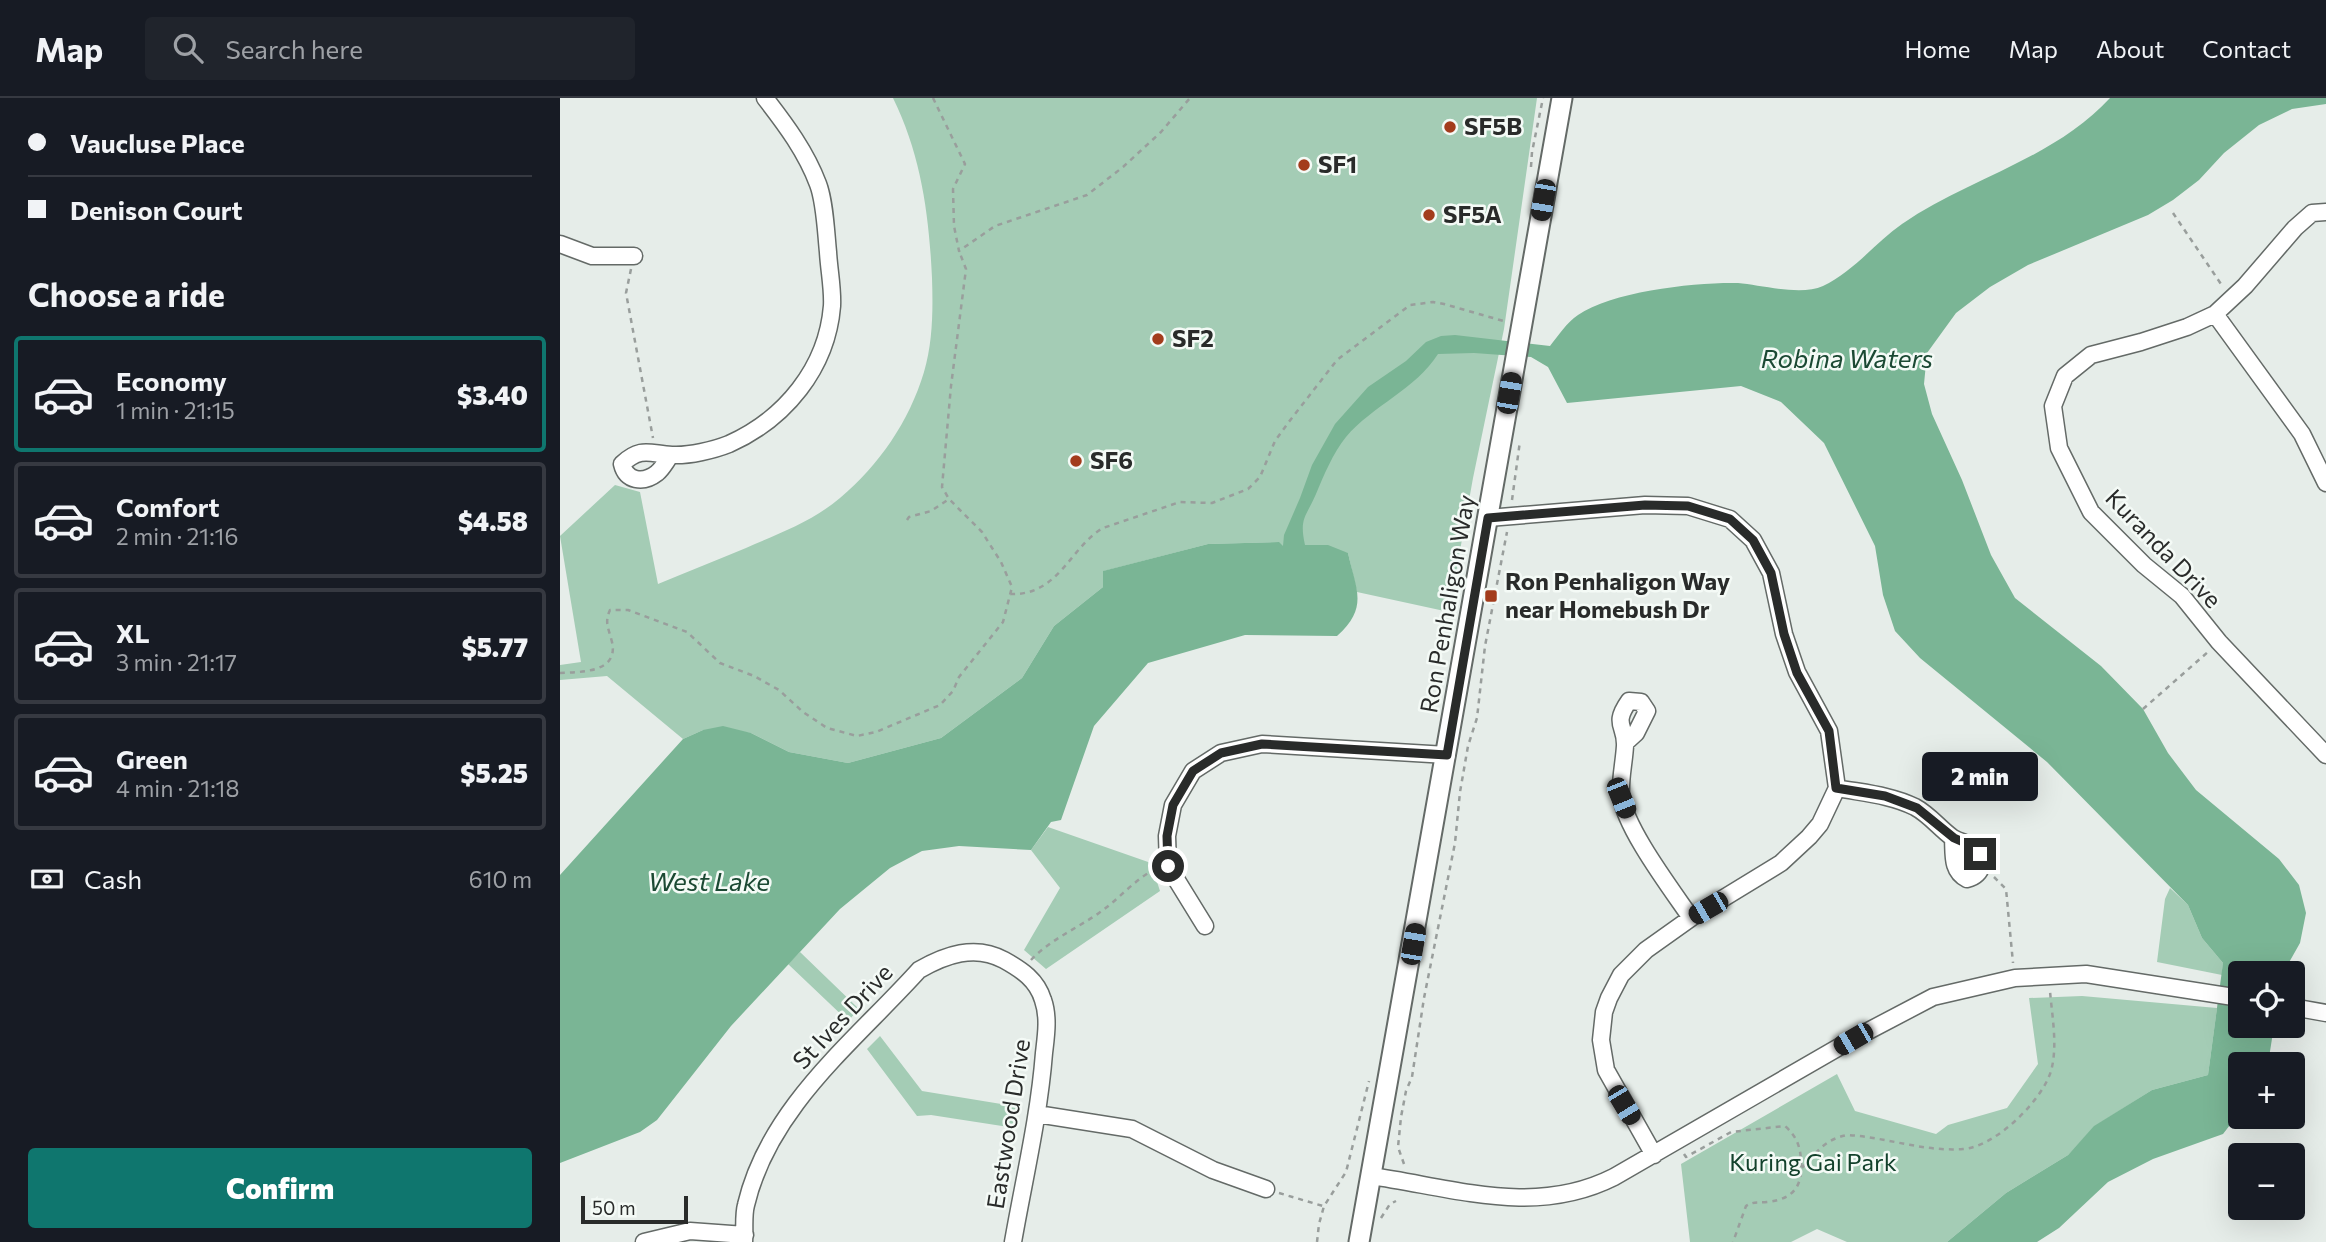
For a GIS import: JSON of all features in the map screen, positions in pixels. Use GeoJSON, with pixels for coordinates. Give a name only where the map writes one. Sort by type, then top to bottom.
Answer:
{"type":"FeatureCollection","features":[{"type":"Feature","properties":{"kind":"street"},"geometry":{"type":"LineString","coordinates":[[671,455],[661,470],[645,479],[630,478],[622,464],[628,458],[646,451],[671,455],[725,446],[756,431],[793,399],[819,360],[825,343],[832,305],[819,186],[799,143],[765,98]]}},
{"type":"Feature","properties":{"kind":"street","name":"Ron Penhaligon Way"},"geometry":{"type":"LineString","coordinates":[[1359,1242],[1488,518],[1513,368],[1515,325],[1562,98]]}},
{"type":"Feature","properties":{"kind":"street"},"geometry":{"type":"LineString","coordinates":[[2326,212],[2312,213],[2245,286],[2215,314],[2302,434],[2326,483]]}},
{"type":"Feature","properties":{"kind":"street"},"geometry":{"type":"LineString","coordinates":[[560,244],[592,256],[634,256]]}},
{"type":"Feature","properties":{"kind":"street","name":"Kuranda Drive"},"geometry":{"type":"LineString","coordinates":[[2215,314],[2187,327],[2091,355],[2065,376],[2053,406],[2059,448],[2091,512],[2144,565],[2182,596],[2219,642],[2326,755]]}},
{"type":"Feature","properties":{"kind":"street"},"geometry":{"type":"LineString","coordinates":[[1488,518],[1645,505],[1688,506],[1730,519],[1753,540],[1771,573],[1784,634],[1797,673],[1829,731],[1836,788],[1820,824],[1798,849],[1646,950],[1621,975],[1609,998],[1601,1040],[1606,1070],[1654,1155]]}},
{"type":"Feature","properties":{"kind":"street"},"geometry":{"type":"LineString","coordinates":[[1625,743],[1621,798],[1634,830],[1691,918]]}},
{"type":"Feature","properties":{"kind":"street"},"geometry":{"type":"LineString","coordinates":[[1205,926],[1168,866],[1167,836],[1173,805],[1193,771],[1221,753],[1262,744],[1447,755]]}},
{"type":"Feature","properties":{"kind":"street"},"geometry":{"type":"LineString","coordinates":[[1836,788],[1885,796],[1917,808],[1954,838],[1970,845],[1980,854],[1981,871],[1974,877],[1967,879],[1959,875],[1954,865],[1954,838]]}},
{"type":"Feature","properties":{"kind":"street","name":"St Ives Drive"},"geometry":{"type":"LineString","coordinates":[[745,1238],[745,1207],[757,1170],[773,1138],[799,1098],[919,970],[942,957],[968,952],[995,955],[1022,970],[1040,991],[1046,1012]]}},
{"type":"Feature","properties":{"kind":"street"},"geometry":{"type":"LineString","coordinates":[[1371,1176],[1512,1198],[1550,1198],[1597,1186],[1853,1039],[1933,997],[2015,978],[2087,974],[2228,996]]}},
{"type":"Feature","properties":{"kind":"street"},"geometry":{"type":"LineString","coordinates":[[2305,1009],[2326,1013]]}},
{"type":"Feature","properties":{"kind":"street","name":"Eastwood Drive"},"geometry":{"type":"LineString","coordinates":[[1013,1242],[1037,1114],[1046,1012]]}},
{"type":"Feature","properties":{"kind":"street"},"geometry":{"type":"LineString","coordinates":[[1037,1114],[1132,1129],[1213,1170],[1266,1189]]}},
{"type":"Feature","properties":{"kind":"street"},"geometry":{"type":"LineString","coordinates":[[644,1242],[690,1231],[745,1238]]}},
{"type":"Feature","properties":{"kind":"path"},"geometry":{"type":"LineString","coordinates":[[560,673],[596,671],[609,661],[613,645],[606,626],[607,618],[610,610],[628,610],[687,632],[720,663],[754,676],[779,690],[803,712],[827,728],[857,736],[876,732],[940,705],[1003,622],[1012,587],[1002,562],[982,532],[949,499],[942,487],[951,386],[967,269],[954,226],[953,190],[965,163],[933,98]]}},
{"type":"Feature","properties":{"kind":"path"},"geometry":{"type":"LineString","coordinates":[[960,251],[995,226],[1087,195],[1161,132],[1189,98]]}},
{"type":"Feature","properties":{"kind":"path"},"geometry":{"type":"LineString","coordinates":[[2173,213],[2231,298]]}},
{"type":"Feature","properties":{"kind":"path"},"geometry":{"type":"LineString","coordinates":[[634,256],[626,293],[655,451]]}},
{"type":"Feature","properties":{"kind":"path"},"geometry":{"type":"LineString","coordinates":[[1010,594],[1037,588],[1060,575],[1093,533],[1103,528],[1180,502],[1212,503],[1248,489],[1260,477],[1275,441],[1337,360],[1410,305],[1433,302],[1515,325]]}},
{"type":"Feature","properties":{"kind":"path"},"geometry":{"type":"LineString","coordinates":[[907,520],[909,517],[931,511],[949,499]]}},
{"type":"Feature","properties":{"kind":"path"},"geometry":{"type":"LineString","coordinates":[[1404,1164],[1398,1147],[1404,1104],[1412,1077],[1433,950],[1455,843],[1460,792],[1468,746],[1477,718],[1486,646],[1508,528]]}},
{"type":"Feature","properties":{"kind":"path"},"geometry":{"type":"LineString","coordinates":[[2143,709],[2219,642]]}},
{"type":"Feature","properties":{"kind":"path"},"geometry":{"type":"LineString","coordinates":[[1982,864],[2006,888],[2015,978]]}},
{"type":"Feature","properties":{"kind":"path"},"geometry":{"type":"LineString","coordinates":[[1022,970],[1055,939],[1097,915],[1143,875],[1168,866]]}},
{"type":"Feature","properties":{"kind":"path"},"geometry":{"type":"LineString","coordinates":[[1802,1168],[1819,1148],[1832,1138],[1861,1136],[1938,1149],[1964,1149],[1978,1147],[2012,1123],[2044,1086],[2051,1070],[2054,1041],[2049,975]]}},
{"type":"Feature","properties":{"kind":"path"},"geometry":{"type":"LineString","coordinates":[[1317,1242],[1318,1224],[1324,1206],[1346,1172],[1370,1076]]}},
{"type":"Feature","properties":{"kind":"path"},"geometry":{"type":"LineString","coordinates":[[1677,1141],[1686,1157],[1731,1132],[1785,1126],[1795,1135],[1802,1168],[1802,1176],[1796,1190],[1783,1198],[1753,1202],[1746,1206],[1733,1242]]}},
{"type":"Feature","properties":{"kind":"path"},"geometry":{"type":"LineString","coordinates":[[1266,1189],[1324,1206]]}},
{"type":"Feature","properties":{"kind":"path"},"geometry":{"type":"LineString","coordinates":[[1381,1217],[1390,1204],[1396,1201]]}},
{"type":"Feature","properties":{"kind":"green space"},"geometry":{"type":"Polygon","coordinates":[[[893,98],[1537,98],[1504,329],[1449,612],[1357,592],[1348,553],[1283,547],[1278,542],[1208,544],[1104,571],[1103,587],[1054,626],[1022,678],[941,738],[848,763],[789,752],[751,733],[703,730],[683,739],[607,676],[560,680],[560,665],[581,662],[560,536],[615,485],[640,492],[658,584],[770,538],[818,514],[854,485],[880,457],[901,425],[918,390],[927,361],[932,325],[932,290],[929,231],[922,185],[903,119],[893,98]]]}},
{"type":"Feature","properties":{"kind":"green space"},"geometry":{"type":"Polygon","coordinates":[[[1048,827],[1151,863],[1160,891],[1046,969],[1024,950],[1060,888],[1031,850],[1048,827]]]}},
{"type":"Feature","properties":{"kind":"green space"},"geometry":{"type":"Polygon","coordinates":[[[2170,888],[2188,905],[2202,938],[2223,963],[2222,975],[2157,962],[2165,899],[2170,888]]]}},
{"type":"Feature","properties":{"kind":"green space"},"geometry":{"type":"Polygon","coordinates":[[[800,952],[859,1009],[848,1021],[788,964],[800,952]]]}},
{"type":"Feature","properties":{"kind":"green space","name":"Kuring Gai Park"},"geometry":{"type":"Polygon","coordinates":[[[2082,996],[2217,1008],[2208,1075],[2152,1090],[2095,1126],[2068,1155],[2006,1193],[1947,1242],[1847,1242],[1817,1229],[1791,1242],[1690,1242],[1681,1164],[1837,1074],[1855,1111],[1936,1134],[1948,1125],[2007,1108],[2038,1064],[2029,998],[2082,996]]]}},
{"type":"Feature","properties":{"kind":"green space"},"geometry":{"type":"Polygon","coordinates":[[[880,1036],[922,1091],[1019,1107],[1015,1128],[931,1115],[917,1116],[867,1049],[880,1036]]]}},
{"type":"Feature","properties":{"kind":"water"},"geometry":{"type":"Polygon","coordinates":[[[2110,98],[2326,98],[2326,104],[2292,109],[2259,125],[2224,153],[2199,180],[2148,215],[2028,265],[1990,287],[1956,313],[1927,353],[1924,384],[1932,414],[1962,480],[1991,555],[2015,598],[2101,666],[2143,709],[2168,753],[2196,790],[2279,859],[2299,885],[2306,913],[2300,943],[2290,961],[2228,961],[2228,1038],[2272,1038],[2270,1052],[2228,1052],[2228,1128],[2223,1134],[2153,1159],[2108,1182],[2059,1228],[2037,1242],[1947,1242],[2006,1193],[2068,1155],[2094,1126],[2152,1090],[2208,1075],[2223,963],[2202,938],[2188,905],[2047,762],[1920,658],[1895,631],[1883,595],[1875,546],[1824,443],[1781,402],[1741,386],[1567,403],[1548,367],[1531,357],[1474,353],[1438,354],[1418,377],[1346,437],[1329,464],[1304,518],[1303,529],[1305,545],[1328,545],[1348,553],[1356,588],[1357,607],[1347,626],[1337,636],[1245,635],[1148,663],[1094,726],[1061,820],[1051,822],[1031,850],[959,846],[922,851],[890,868],[840,909],[731,1026],[657,1120],[640,1132],[560,1163],[560,875],[683,739],[703,730],[723,726],[751,733],[789,752],[848,763],[941,738],[1022,678],[1054,626],[1103,587],[1103,571],[1208,544],[1279,542],[1283,546],[1284,535],[1312,465],[1335,424],[1368,387],[1406,361],[1426,342],[1441,336],[1455,335],[1550,346],[1566,325],[1578,315],[1593,307],[1633,294],[1678,286],[1721,283],[1793,290],[1823,286],[1844,273],[1902,224],[1955,193],[2037,153],[2088,119],[2110,98]]]}},
{"type":"Feature","properties":{"kind":"place","name":"SF5B"},"geometry":{"type":"Point","coordinates":[1450,127]}},
{"type":"Feature","properties":{"kind":"place","name":"SF1"},"geometry":{"type":"Point","coordinates":[1304,165]}},
{"type":"Feature","properties":{"kind":"place","name":"SF5A"},"geometry":{"type":"Point","coordinates":[1429,215]}},
{"type":"Feature","properties":{"kind":"place","name":"SF2"},"geometry":{"type":"Point","coordinates":[1158,339]}},
{"type":"Feature","properties":{"kind":"place","name":"SF6"},"geometry":{"type":"Point","coordinates":[1076,461]}},
{"type":"Feature","properties":{"kind":"place","name":"Ron Penhaligon Way near Homebush Dr"},"geometry":{"type":"Point","coordinates":[1491,596]}},
{"type":"Feature","properties":{"kind":"route"},"geometry":{"type":"LineString","coordinates":[[1168,866],[1167,836],[1173,805],[1193,771],[1221,753],[1262,744],[1447,755],[1488,518],[1645,505],[1688,506],[1709,512],[1730,519],[1753,540],[1771,573],[1784,634],[1797,673],[1829,731],[1836,788],[1885,796],[1917,808],[1954,838],[1970,845],[1980,854]]}},
{"type":"Feature","properties":{"kind":"water label","name":"Robina Waters"},"geometry":{"type":"Point","coordinates":[1847,359]}},
{"type":"Feature","properties":{"kind":"water label","name":"West Lake"},"geometry":{"type":"Point","coordinates":[709,882]}}]}
